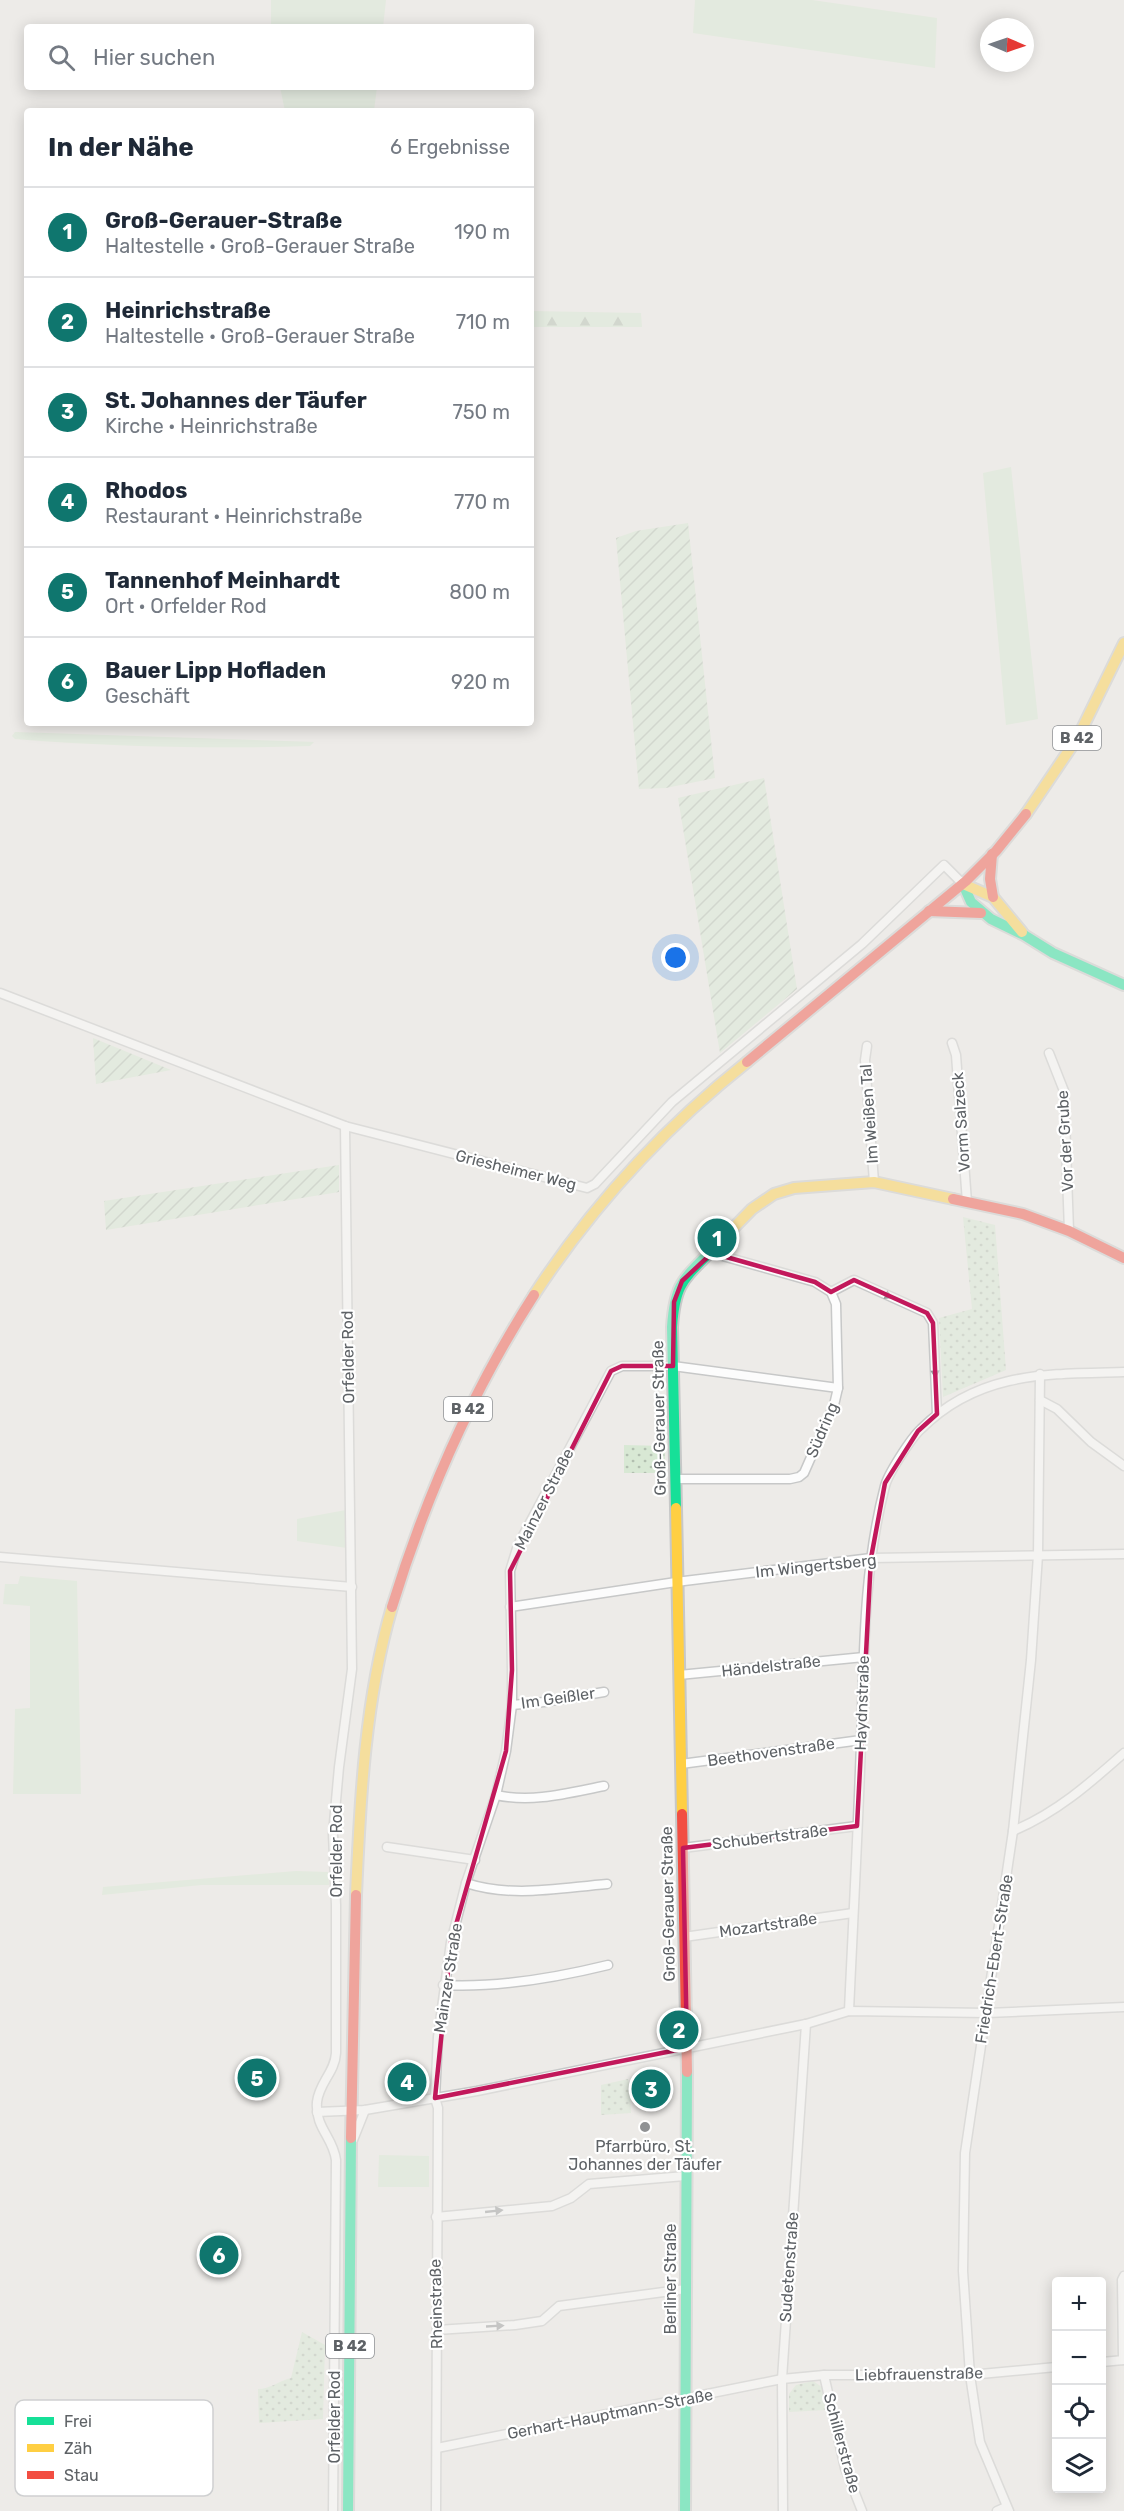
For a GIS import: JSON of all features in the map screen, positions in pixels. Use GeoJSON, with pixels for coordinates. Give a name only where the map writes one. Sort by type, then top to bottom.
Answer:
{"type":"FeatureCollection","features":[{"type":"Feature","properties":{"kind":"main road","name":"B 42"},"geometry":{"type":"LineString","coordinates":[[348,2511],[356,1879],[368,1738],[386,1628],[426,1503],[466,1412],[525,1308],[587,1222],[638,1162],[707,1095],[963,884],[992,854],[1044,788],[1071,749],[1094,708],[1124,643]]}},
{"type":"Feature","properties":{"kind":"main road"},"geometry":{"type":"LineString","coordinates":[[992,854],[990,879],[993,897]]}},
{"type":"Feature","properties":{"kind":"main road"},"geometry":{"type":"LineString","coordinates":[[963,884],[993,897],[1024,935]]}},
{"type":"Feature","properties":{"kind":"main road"},"geometry":{"type":"LineString","coordinates":[[963,884],[971,902],[981,912],[1053,953],[1124,984]]}},
{"type":"Feature","properties":{"kind":"main road"},"geometry":{"type":"LineString","coordinates":[[929,911],[981,912]]}},
{"type":"Feature","properties":{"kind":"main road","name":"Groß-Gerauer Straße"},"geometry":{"type":"LineString","coordinates":[[687,2048],[673,1366],[674,1302],[682,1281],[752,1209],[774,1194],[794,1188],[874,1182],[1023,1214],[1070,1231],[1124,1258]]}},
{"type":"Feature","properties":{"kind":"main road","name":"Berliner Straße"},"geometry":{"type":"LineString","coordinates":[[685,2511],[687,2048]]}},
{"type":"Feature","properties":{"kind":"street","name":"Griesheimer Weg"},"geometry":{"type":"LineString","coordinates":[[0,993],[345,1126],[587,1188],[595,1184],[672,1102],[862,944],[944,865],[963,884]]}},
{"type":"Feature","properties":{"kind":"street","name":"Vorm Salzeck"},"geometry":{"type":"LineString","coordinates":[[952,1043],[956,1055],[967,1202]]}},
{"type":"Feature","properties":{"kind":"street","name":"Im Weißen Tal"},"geometry":{"type":"LineString","coordinates":[[867,1046],[865,1060],[874,1182]]}},
{"type":"Feature","properties":{"kind":"street","name":"Vor der Grube"},"geometry":{"type":"LineString","coordinates":[[1049,1053],[1064,1091],[1070,1231]]}},
{"type":"Feature","properties":{"kind":"street","name":"Orfelder Rod"},"geometry":{"type":"LineString","coordinates":[[333,2511],[336,2160],[334,2149],[321,2129],[317,2112],[320,2091],[333,2070],[336,2053],[337,1915],[333,1834],[352,1669],[345,1126]]}},
{"type":"Feature","properties":{"kind":"street"},"geometry":{"type":"LineString","coordinates":[[712,1252],[815,1282],[831,1292],[854,1280],[927,1313],[933,1323],[937,1414]]}},
{"type":"Feature","properties":{"kind":"street","name":"Südring"},"geometry":{"type":"LineString","coordinates":[[675,1479],[790,1479],[799,1478],[804,1473],[834,1405],[838,1388],[837,1304],[831,1292]]}},
{"type":"Feature","properties":{"kind":"street","name":"Mainzer Straße"},"geometry":{"type":"LineString","coordinates":[[435,2098],[444,1985],[451,1942],[466,1883],[496,1795],[506,1751],[512,1705],[510,1572],[519,1545],[611,1371],[622,1366],[673,1366],[838,1388]]}},
{"type":"Feature","properties":{"kind":"street","name":"Haydnstraße"},"geometry":{"type":"LineString","coordinates":[[849,2011],[864,1657],[871,1558],[885,1483],[918,1431],[937,1414],[974,1393],[1014,1378],[1040,1374],[1124,1372]]}},
{"type":"Feature","properties":{"kind":"street","name":"Friedrich-Ebert-Straße"},"geometry":{"type":"LineString","coordinates":[[1004,2510],[980,2442],[970,2375],[963,2271],[965,2150],[1013,1831],[1031,1660],[1038,1555],[1040,1374]]}},
{"type":"Feature","properties":{"kind":"street"},"geometry":{"type":"LineString","coordinates":[[1041,1400],[1057,1409],[1091,1442],[1124,1466]]}},
{"type":"Feature","properties":{"kind":"street","name":"Im Wingertsberg"},"geometry":{"type":"LineString","coordinates":[[510,1607],[676,1582],[871,1558],[1124,1554]]}},
{"type":"Feature","properties":{"kind":"street"},"geometry":{"type":"LineString","coordinates":[[0,1557],[352,1587]]}},
{"type":"Feature","properties":{"kind":"street","name":"Händelstraße"},"geometry":{"type":"LineString","coordinates":[[679,1675],[864,1657]]}},
{"type":"Feature","properties":{"kind":"street","name":"Im Geißler"},"geometry":{"type":"LineString","coordinates":[[512,1705],[604,1692]]}},
{"type":"Feature","properties":{"kind":"street","name":"Beethovenstraße"},"geometry":{"type":"LineString","coordinates":[[681,1764],[861,1740]]}},
{"type":"Feature","properties":{"kind":"street"},"geometry":{"type":"LineString","coordinates":[[1013,1831],[1035,1821],[1069,1800],[1124,1753]]}},
{"type":"Feature","properties":{"kind":"street"},"geometry":{"type":"LineString","coordinates":[[496,1795],[515,1799],[535,1799],[604,1786]]}},
{"type":"Feature","properties":{"kind":"street","name":"Schubertstraße"},"geometry":{"type":"LineString","coordinates":[[683,1848],[857,1826]]}},
{"type":"Feature","properties":{"kind":"street"},"geometry":{"type":"LineString","coordinates":[[387,1847],[475,1860]]}},
{"type":"Feature","properties":{"kind":"street"},"geometry":{"type":"LineString","coordinates":[[466,1883],[506,1893],[607,1884]]}},
{"type":"Feature","properties":{"kind":"street","name":"Mozartstraße"},"geometry":{"type":"LineString","coordinates":[[684,1937],[853,1914]]}},
{"type":"Feature","properties":{"kind":"street"},"geometry":{"type":"LineString","coordinates":[[444,1985],[476,1987],[581,1972],[608,1965]]}},
{"type":"Feature","properties":{"kind":"street"},"geometry":{"type":"LineString","coordinates":[[317,2112],[365,2110],[435,2098],[806,2024],[849,2011],[987,2013],[1124,2007]]}},
{"type":"Feature","properties":{"kind":"street","name":"Sudetenstraße"},"geometry":{"type":"LineString","coordinates":[[783,2511],[782,2379],[806,2024]]}},
{"type":"Feature","properties":{"kind":"street","name":"Rheinstraße"},"geometry":{"type":"LineString","coordinates":[[435,2098],[438,2108],[436,2511]]}},
{"type":"Feature","properties":{"kind":"street"},"geometry":{"type":"LineString","coordinates":[[352,2144],[365,2110]]}},
{"type":"Feature","properties":{"kind":"street"},"geometry":{"type":"LineString","coordinates":[[436,2217],[552,2206],[571,2198],[589,2184],[685,2176]]}},
{"type":"Feature","properties":{"kind":"street"},"geometry":{"type":"LineString","coordinates":[[1106,2362],[1124,2360],[1122,2280],[1124,2276]]}},
{"type":"Feature","properties":{"kind":"street"},"geometry":{"type":"LineString","coordinates":[[437,2330],[542,2321],[559,2306],[686,2289]]}},
{"type":"Feature","properties":{"kind":"street","name":"Liebfrauenstraße"},"geometry":{"type":"LineString","coordinates":[[782,2379],[824,2375],[970,2375],[1052,2367]]}},
{"type":"Feature","properties":{"kind":"street","name":"Schillerstraße"},"geometry":{"type":"LineString","coordinates":[[824,2375],[845,2468],[862,2511]]}},
{"type":"Feature","properties":{"kind":"street","name":"Gerhart-Hauptmann-Straße"},"geometry":{"type":"LineString","coordinates":[[437,2448],[782,2379]]}},
{"type":"Feature","properties":{"kind":"highlighted area"},"geometry":{"type":"Polygon","coordinates":[[[712,1253],[815,1282],[831,1292],[854,1280],[927,1313],[933,1323],[937,1414],[918,1431],[885,1483],[871,1558],[857,1826],[683,1848],[687,2048],[435,2098],[451,1942],[506,1751],[512,1670],[510,1571],[611,1371],[622,1366],[673,1366],[674,1302],[682,1281],[712,1253]]]}},
{"type":"Feature","properties":{"kind":"green space"},"geometry":{"type":"Polygon","coordinates":[[[271,0],[386,0],[383,24],[271,24],[271,0]]]}},
{"type":"Feature","properties":{"kind":"green space"},"geometry":{"type":"Polygon","coordinates":[[[695,0],[812,0],[937,18],[935,68],[693,33],[695,0]]]}},
{"type":"Feature","properties":{"kind":"green space"},"geometry":{"type":"Polygon","coordinates":[[[281,90],[377,90],[374,108],[284,108],[281,90]]]}},
{"type":"Feature","properties":{"kind":"green space"},"geometry":{"type":"Polygon","coordinates":[[[534,311],[641,313],[642,327],[534,327],[534,311]]]}},
{"type":"Feature","properties":{"kind":"green space"},"geometry":{"type":"Polygon","coordinates":[[[1011,467],[1038,719],[1006,725],[983,473],[1011,467]]]}},
{"type":"Feature","properties":{"kind":"green space"},"geometry":{"type":"Polygon","coordinates":[[[688,523],[715,778],[666,788],[639,789],[616,538],[636,531],[688,523]]]}},
{"type":"Feature","properties":{"kind":"green space"},"geometry":{"type":"Polygon","coordinates":[[[15,732],[314,742],[310,746],[273,747],[126,746],[15,739],[12,736],[15,732]]]}},
{"type":"Feature","properties":{"kind":"green space"},"geometry":{"type":"Polygon","coordinates":[[[764,778],[797,989],[720,1053],[678,798],[764,778]]]}},
{"type":"Feature","properties":{"kind":"green space"},"geometry":{"type":"Polygon","coordinates":[[[93,1038],[171,1070],[96,1084],[93,1038]]]}},
{"type":"Feature","properties":{"kind":"green space"},"geometry":{"type":"Polygon","coordinates":[[[339,1165],[339,1192],[106,1230],[104,1201],[339,1165]]]}},
{"type":"Feature","properties":{"kind":"green space"},"geometry":{"type":"Polygon","coordinates":[[[963,1217],[995,1225],[1006,1370],[943,1397],[939,1318],[972,1309],[963,1217]]]}},
{"type":"Feature","properties":{"kind":"green space"},"geometry":{"type":"Polygon","coordinates":[[[624,1445],[665,1446],[665,1473],[624,1473],[624,1445]]]}},
{"type":"Feature","properties":{"kind":"green space"},"geometry":{"type":"Polygon","coordinates":[[[346,1510],[347,1548],[297,1541],[297,1519],[346,1510]]]}},
{"type":"Feature","properties":{"kind":"green space"},"geometry":{"type":"Polygon","coordinates":[[[20,1576],[77,1581],[81,1794],[13,1794],[15,1709],[30,1708],[30,1606],[3,1604],[5,1584],[18,1584],[20,1576]]]}},
{"type":"Feature","properties":{"kind":"green space"},"geometry":{"type":"Polygon","coordinates":[[[296,1871],[328,1872],[329,1885],[201,1885],[102,1895],[103,1887],[296,1871]]]}},
{"type":"Feature","properties":{"kind":"green space"},"geometry":{"type":"Polygon","coordinates":[[[628,2079],[632,2092],[630,2093],[631,2113],[601,2115],[601,2085],[628,2079]]]}},
{"type":"Feature","properties":{"kind":"green space"},"geometry":{"type":"Polygon","coordinates":[[[379,2155],[429,2156],[429,2187],[378,2187],[379,2155]]]}},
{"type":"Feature","properties":{"kind":"green space"},"geometry":{"type":"Polygon","coordinates":[[[302,2332],[325,2345],[323,2419],[259,2423],[258,2389],[267,2388],[291,2378],[302,2332]]]}},
{"type":"Feature","properties":{"kind":"green space"},"geometry":{"type":"Polygon","coordinates":[[[813,2381],[822,2387],[827,2410],[789,2412],[789,2394],[796,2385],[813,2381]]]}},
{"type":"Feature","properties":{"kind":"traffic: fast"},"geometry":{"type":"LineString","coordinates":[[963,884],[971,902],[991,919],[1024,935],[1053,953],[1124,985]]}},
{"type":"Feature","properties":{"kind":"traffic: fast"},"geometry":{"type":"LineString","coordinates":[[676,1508],[673,1312],[682,1283],[712,1250]]}},
{"type":"Feature","properties":{"kind":"traffic: fast"},"geometry":{"type":"LineString","coordinates":[[685,2511],[687,2072]]}},
{"type":"Feature","properties":{"kind":"traffic: fast"},"geometry":{"type":"LineString","coordinates":[[348,2511],[351,2138]]}},
{"type":"Feature","properties":{"kind":"traffic: slow"},"geometry":{"type":"LineString","coordinates":[[1026,814],[1078,737],[1124,643]]}},
{"type":"Feature","properties":{"kind":"traffic: slow"},"geometry":{"type":"LineString","coordinates":[[963,884],[993,897],[1022,932]]}},
{"type":"Feature","properties":{"kind":"traffic: slow"},"geometry":{"type":"LineString","coordinates":[[534,1295],[580,1230],[631,1170],[658,1141],[716,1087],[747,1062]]}},
{"type":"Feature","properties":{"kind":"traffic: slow"},"geometry":{"type":"LineString","coordinates":[[712,1250],[752,1209],[774,1194],[794,1188],[874,1182],[953,1199]]}},
{"type":"Feature","properties":{"kind":"traffic: slow"},"geometry":{"type":"LineString","coordinates":[[676,1508],[682,1814]]}},
{"type":"Feature","properties":{"kind":"traffic: slow"},"geometry":{"type":"LineString","coordinates":[[356,1895],[365,1750],[376,1677],[392,1607]]}},
{"type":"Feature","properties":{"kind":"traffic: jam"},"geometry":{"type":"LineString","coordinates":[[747,1062],[966,881],[996,851],[1026,814]]}},
{"type":"Feature","properties":{"kind":"traffic: jam"},"geometry":{"type":"LineString","coordinates":[[992,854],[990,879],[993,897]]}},
{"type":"Feature","properties":{"kind":"traffic: jam"},"geometry":{"type":"LineString","coordinates":[[929,911],[981,913]]}},
{"type":"Feature","properties":{"kind":"traffic: jam"},"geometry":{"type":"LineString","coordinates":[[953,1199],[1023,1214],[1069,1231],[1124,1258]]}},
{"type":"Feature","properties":{"kind":"traffic: jam"},"geometry":{"type":"LineString","coordinates":[[392,1607],[420,1525],[452,1446],[490,1369],[534,1295]]}},
{"type":"Feature","properties":{"kind":"traffic: jam"},"geometry":{"type":"LineString","coordinates":[[682,1814],[687,2072]]}},
{"type":"Feature","properties":{"kind":"traffic: jam"},"geometry":{"type":"LineString","coordinates":[[351,2138],[356,1895]]}},
{"type":"Feature","properties":{"kind":"place","name":"Groß-Gerauer-Straße"},"geometry":{"type":"Point","coordinates":[717,1238]}},
{"type":"Feature","properties":{"kind":"place","name":"Heinrichstraße"},"geometry":{"type":"Point","coordinates":[679,2030]}},
{"type":"Feature","properties":{"kind":"place","name":"Tannenhof Meinhardt"},"geometry":{"type":"Point","coordinates":[257,2078]}},
{"type":"Feature","properties":{"kind":"place","name":"Rhodos"},"geometry":{"type":"Point","coordinates":[407,2082]}},
{"type":"Feature","properties":{"kind":"place","name":"St. Johannes der Täufer"},"geometry":{"type":"Point","coordinates":[651,2089]}},
{"type":"Feature","properties":{"kind":"place","name":"Pfarrbüro, St. Johannes der Täufer"},"geometry":{"type":"Point","coordinates":[645,2127]}},
{"type":"Feature","properties":{"kind":"place","name":"Bauer Lipp Hofladen"},"geometry":{"type":"Point","coordinates":[219,2255]}}]}
